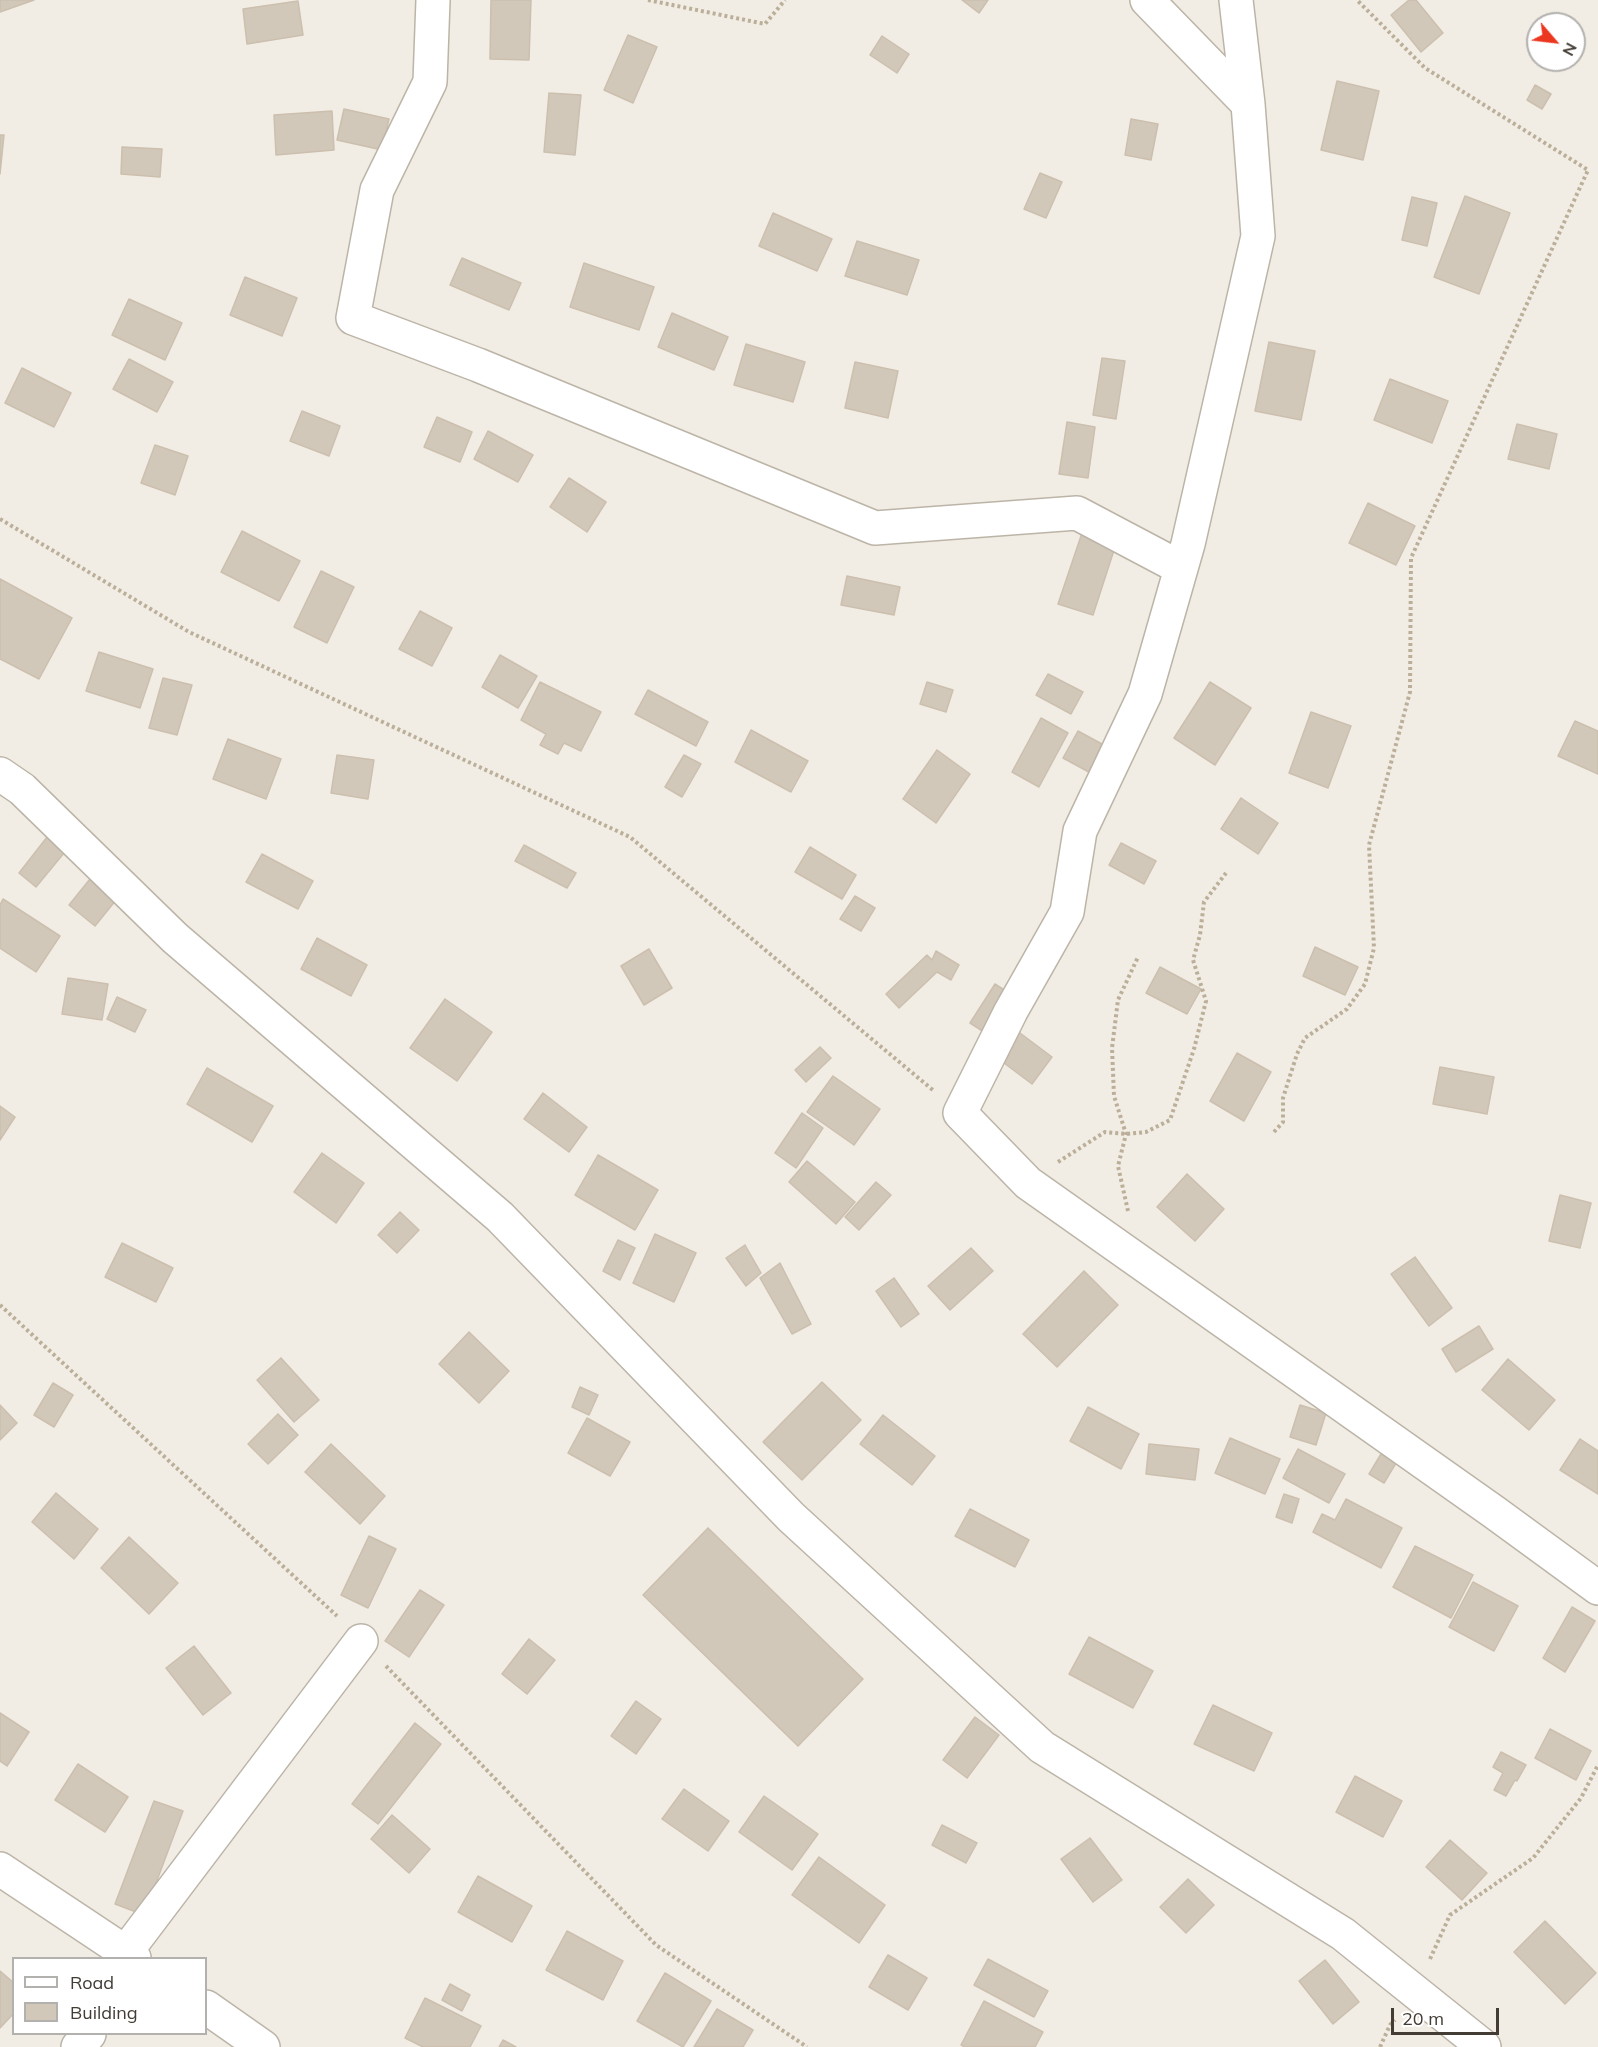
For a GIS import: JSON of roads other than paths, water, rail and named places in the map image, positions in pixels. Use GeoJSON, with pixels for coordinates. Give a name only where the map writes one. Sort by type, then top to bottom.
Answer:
{"type":"FeatureCollection","features":[{"type":"Feature","properties":{"kind":"street"},"geometry":{"type":"LineString","coordinates":[[433,0],[430,82],[377,190],[353,318],[478,365],[875,528],[1077,513],[1181,568]]}},
{"type":"Feature","properties":{"kind":"street"},"geometry":{"type":"LineString","coordinates":[[1147,0],[1248,104]]}},
{"type":"Feature","properties":{"kind":"street"},"geometry":{"type":"LineString","coordinates":[[1236,0],[1248,104],[1258,236],[1181,568],[1145,694],[1080,831],[1067,912],[1011,1011],[960,1113],[1028,1183],[1485,1505],[1598,1588]]}},
{"type":"Feature","properties":{"kind":"street"},"geometry":{"type":"LineString","coordinates":[[0,774],[22,789],[175,938],[500,1217],[791,1517],[1042,1747],[1343,1934],[1484,2047]]}},
{"type":"Feature","properties":{"kind":"street"},"geometry":{"type":"LineString","coordinates":[[0,1869],[129,1956],[361,1641]]}},
{"type":"Feature","properties":{"kind":"street"},"geometry":{"type":"LineString","coordinates":[[207,2008],[263,2047]]}},
{"type":"Feature","properties":{"kind":"street"},"geometry":{"type":"LineString","coordinates":[[78,2047],[88,2035]]}}]}
